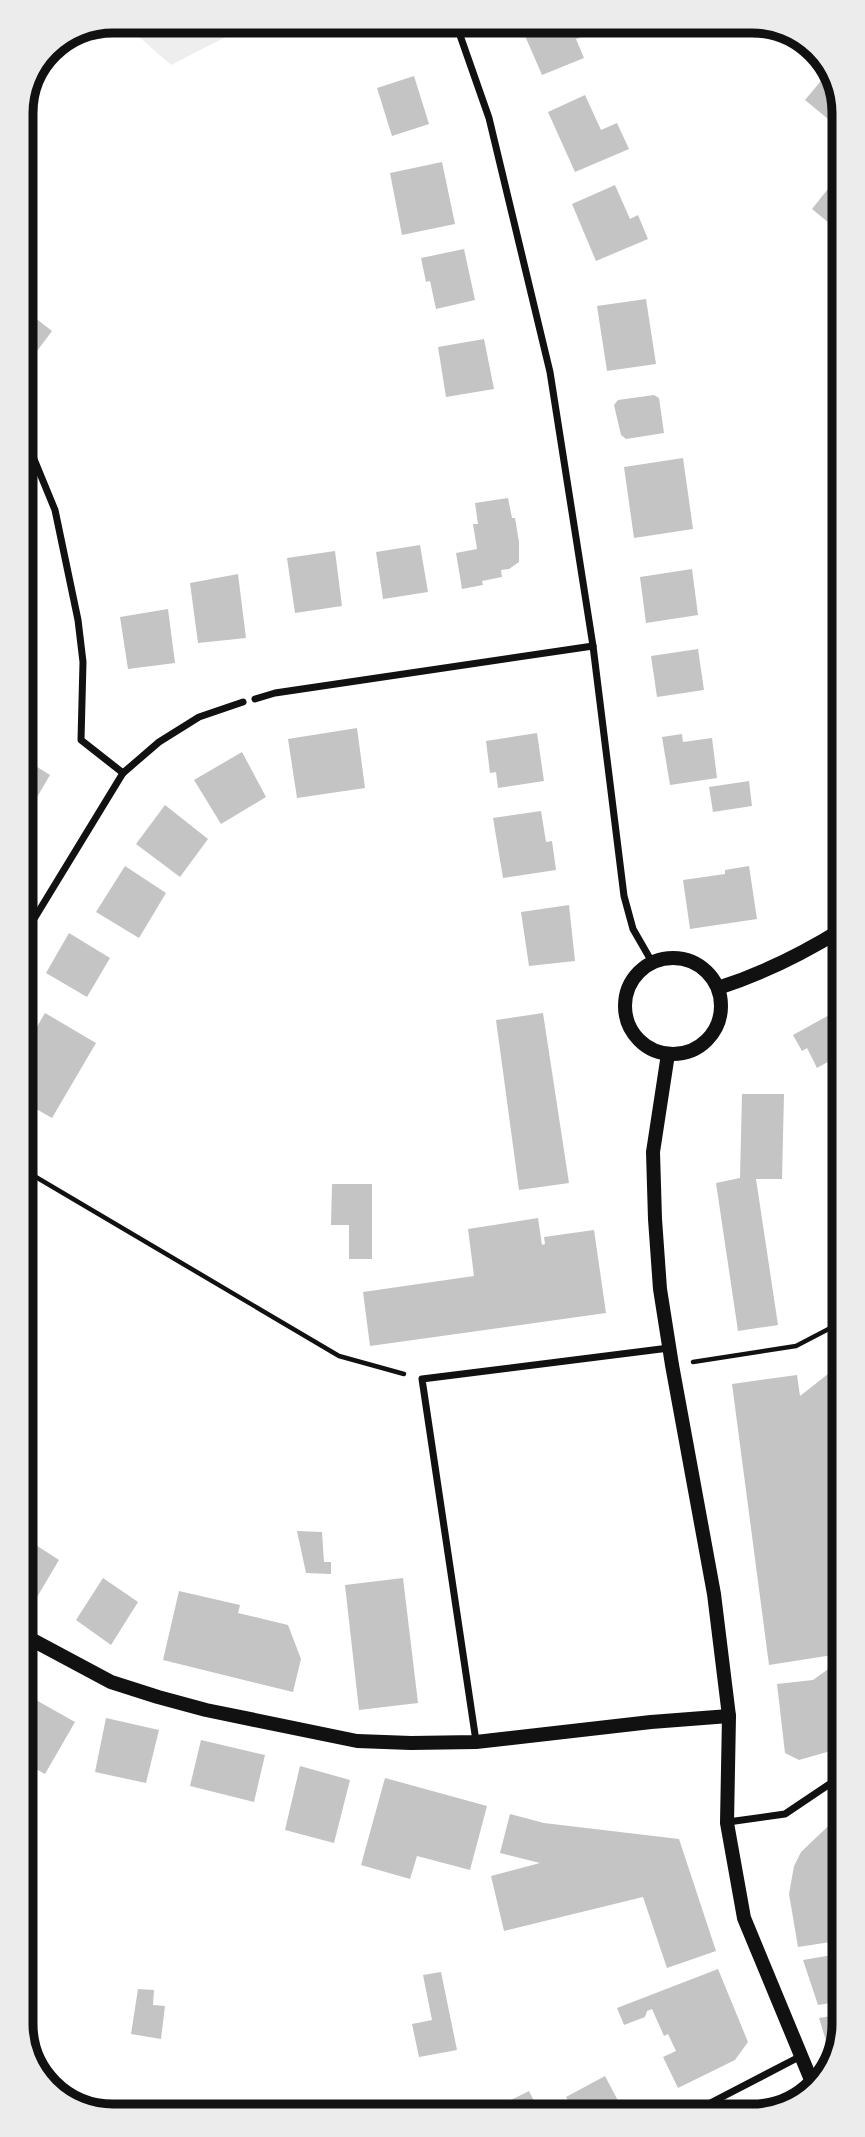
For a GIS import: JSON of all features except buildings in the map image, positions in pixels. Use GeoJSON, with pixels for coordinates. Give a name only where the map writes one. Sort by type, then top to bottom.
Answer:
{"type":"FeatureCollection","features":[{"type":"Feature","properties":{"kind":"main road"},"geometry":{"type":"LineString","coordinates":[[718,988],[753,976],[807,951],[832,936]]}},
{"type":"Feature","properties":{"kind":"main road"},"geometry":{"type":"LineString","coordinates":[[676,957],[694,962],[709,972],[718,988],[721,1005],[719,1022],[709,1038],[695,1049],[668,1054],[641,1043],[629,1026],[624,1006],[628,986],[640,969],[652,962],[676,957]]}},
{"type":"Feature","properties":{"kind":"main road"},"geometry":{"type":"LineString","coordinates":[[668,1054],[653,1152],[660,1289],[714,1594],[729,1716],[727,1823],[744,1918],[810,2078]]}},
{"type":"Feature","properties":{"kind":"main road"},"geometry":{"type":"LineString","coordinates":[[33,1640],[111,1682],[206,1710],[357,1741],[476,1742],[729,1716]]}},
{"type":"Feature","properties":{"kind":"street"},"geometry":{"type":"LineString","coordinates":[[459,33],[489,118],[550,372],[593,646],[624,896],[633,929],[652,962]]}},
{"type":"Feature","properties":{"kind":"street"},"geometry":{"type":"LineString","coordinates":[[33,458],[55,510],[78,620],[83,662],[81,740],[123,773]]}},
{"type":"Feature","properties":{"kind":"street"},"geometry":{"type":"LineString","coordinates":[[255,699],[275,693],[593,646]]}},
{"type":"Feature","properties":{"kind":"street"},"geometry":{"type":"LineString","coordinates":[[33,921],[123,773],[159,742],[199,717],[243,702]]}},
{"type":"Feature","properties":{"kind":"street"},"geometry":{"type":"LineString","coordinates":[[476,1742],[422,1379],[669,1348]]}},
{"type":"Feature","properties":{"kind":"street"},"geometry":{"type":"LineString","coordinates":[[727,1823],[785,1814],[832,1782]]}},
{"type":"Feature","properties":{"kind":"street"},"geometry":{"type":"LineString","coordinates":[[708,2104],[801,2056]]}},
{"type":"Feature","properties":{"kind":"path"},"geometry":{"type":"LineString","coordinates":[[33,1175],[339,1356],[422,1379]]}},
{"type":"Feature","properties":{"kind":"path"},"geometry":{"type":"LineString","coordinates":[[672,1365],[796,1346],[832,1327]]}},
{"type":"Feature","properties":{"kind":"shaded area"},"geometry":{"type":"Polygon","coordinates":[[[135,33],[234,33],[171,65],[135,33]]]}}]}
